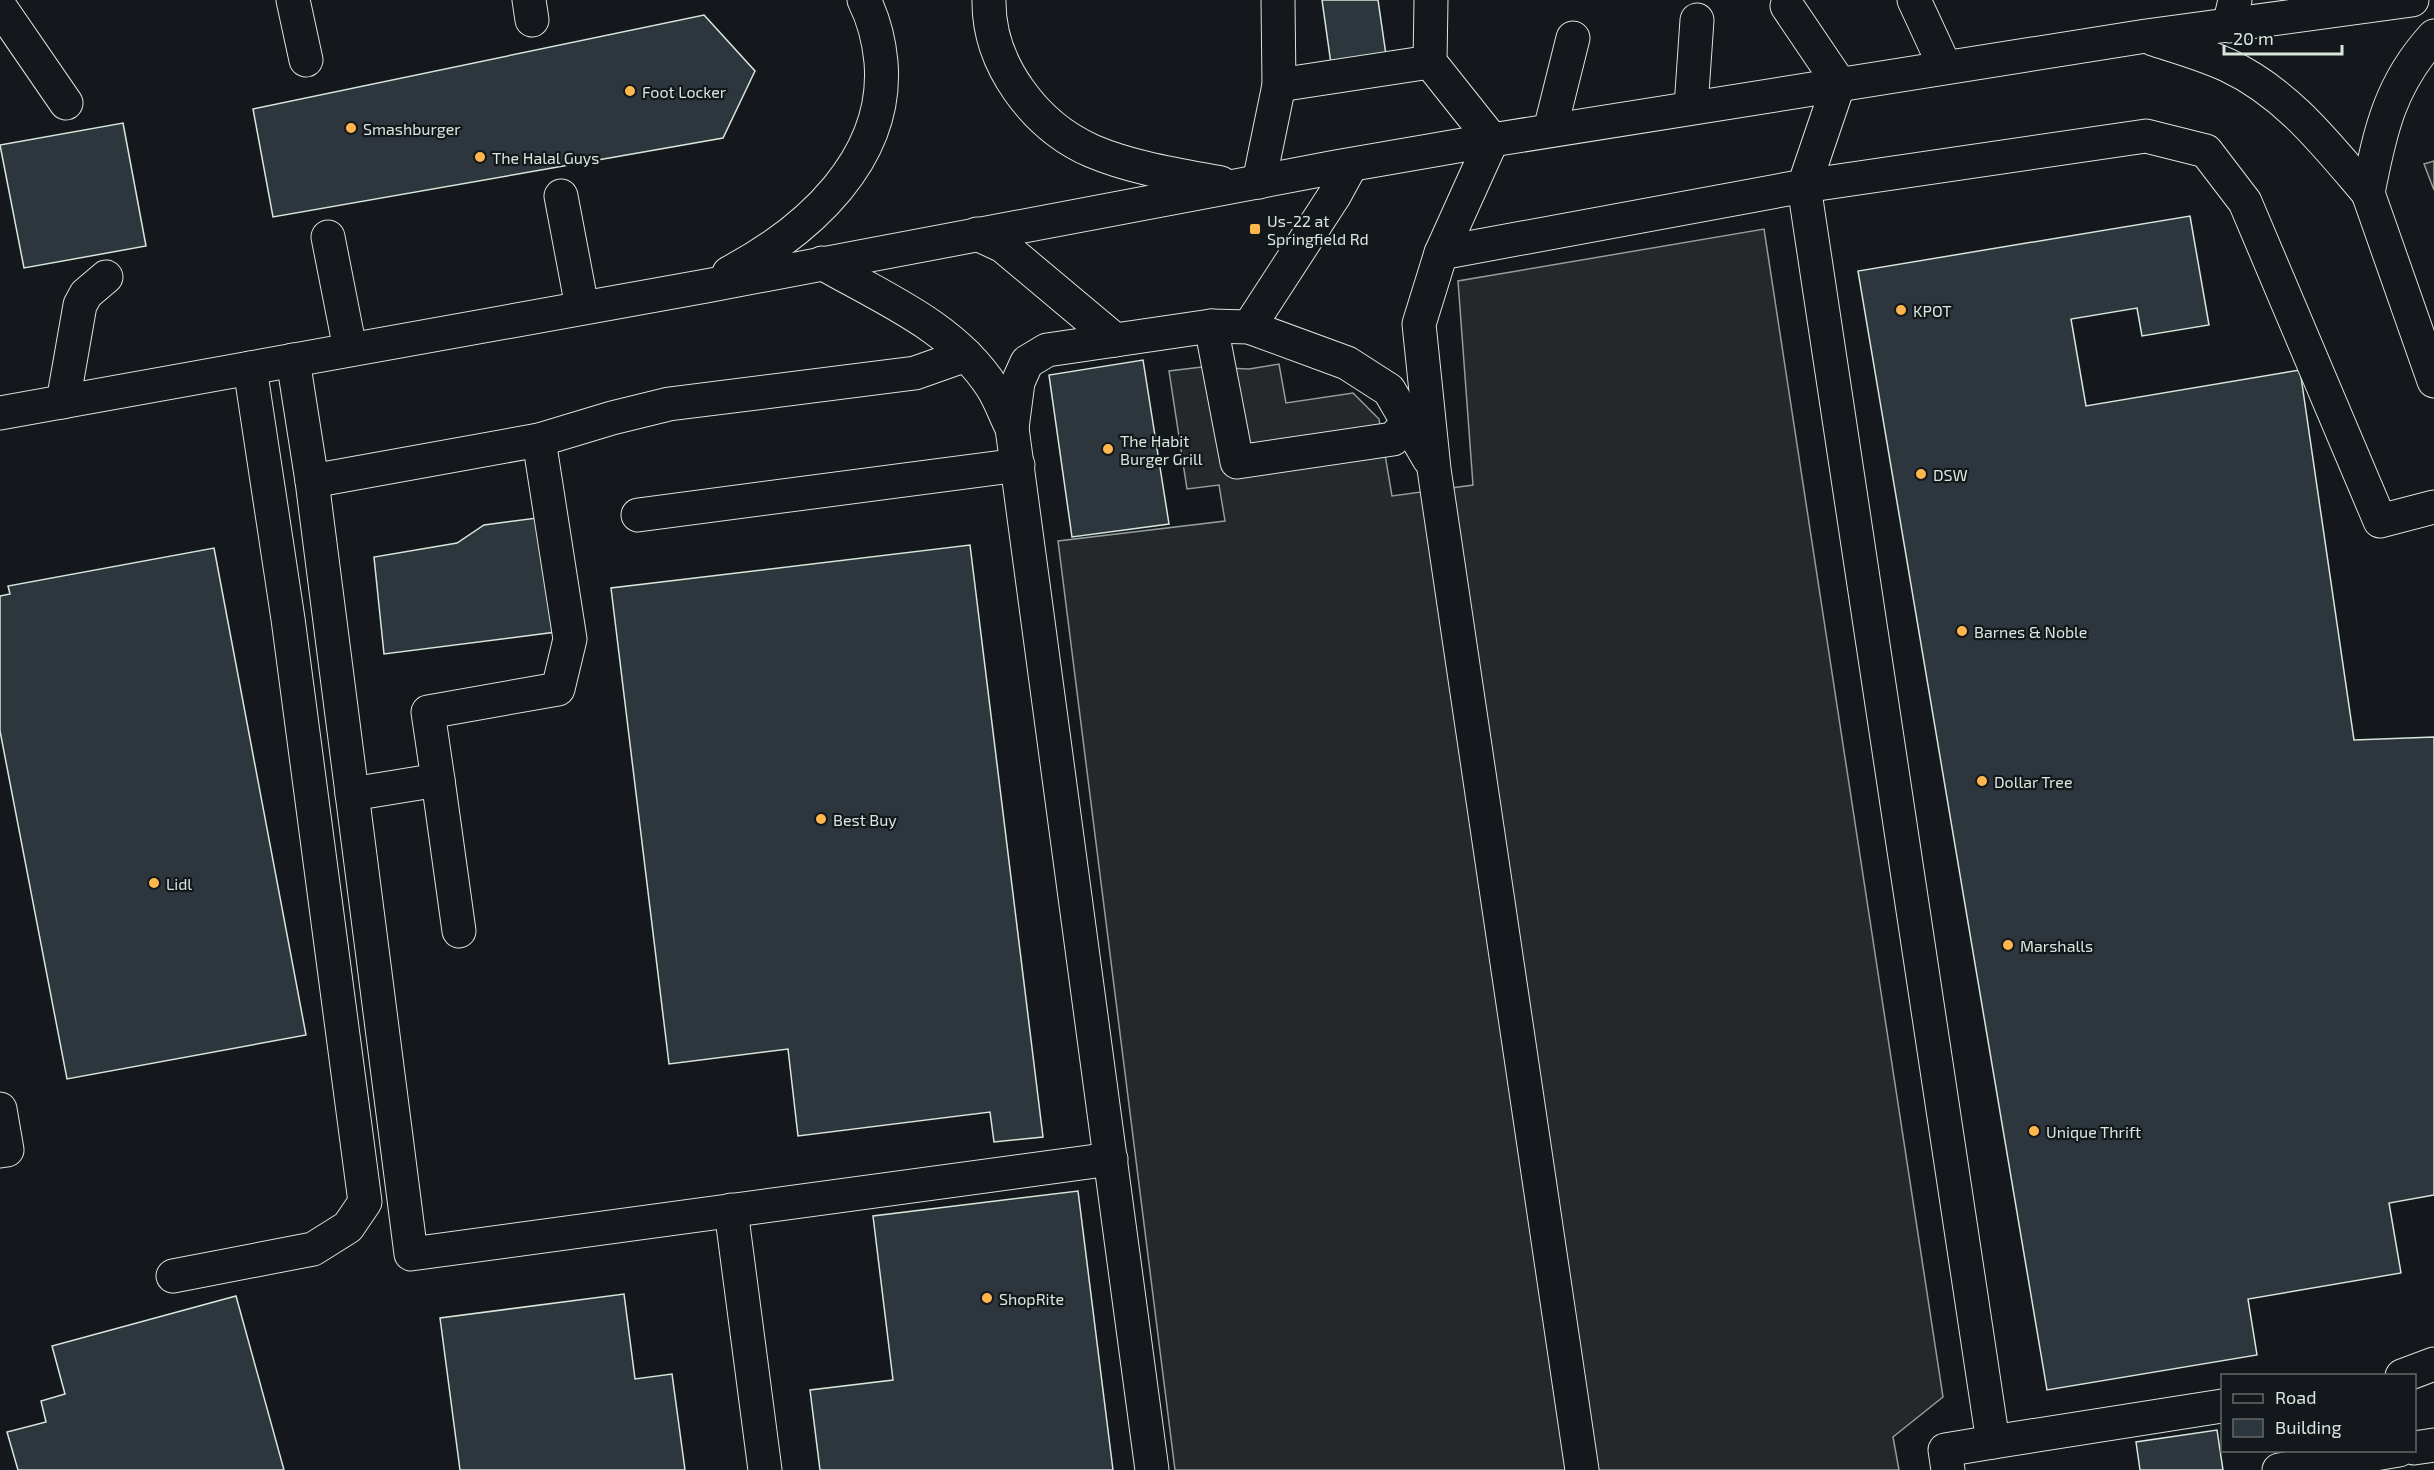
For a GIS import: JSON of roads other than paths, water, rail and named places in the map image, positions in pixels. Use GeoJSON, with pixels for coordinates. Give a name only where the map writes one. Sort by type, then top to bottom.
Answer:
{"type":"FeatureCollection","features":[{"type":"Feature","properties":{"kind":"main road"},"geometry":{"type":"LineString","coordinates":[[293,0],[306,60]]}},
{"type":"Feature","properties":{"kind":"main road"},"geometry":{"type":"LineString","coordinates":[[706,286],[762,255],[807,218],[829,198],[862,155],[877,117],[882,77],[877,35],[864,0]]}},
{"type":"Feature","properties":{"kind":"main road"},"geometry":{"type":"LineString","coordinates":[[990,0],[996,42],[1002,61],[1013,82],[1035,109],[1067,137],[1092,151],[1119,160],[1249,184]]}},
{"type":"Feature","properties":{"kind":"main road"},"geometry":{"type":"LineString","coordinates":[[1249,184],[1279,85],[1278,0]]}},
{"type":"Feature","properties":{"kind":"main road"},"geometry":{"type":"LineString","coordinates":[[1431,0],[1430,62],[1492,140]]}},
{"type":"Feature","properties":{"kind":"main road"},"geometry":{"type":"LineString","coordinates":[[1914,0],[1945,67]]}},
{"type":"Feature","properties":{"kind":"main road"},"geometry":{"type":"LineString","coordinates":[[0,413],[706,286],[1492,140],[2146,36],[2232,13],[2412,0]]}},
{"type":"Feature","properties":{"kind":"main road"},"geometry":{"type":"LineString","coordinates":[[1787,6],[1839,83]]}},
{"type":"Feature","properties":{"kind":"main road"},"geometry":{"type":"LineString","coordinates":[[0,7],[66,103]]}},
{"type":"Feature","properties":{"kind":"main road"},"geometry":{"type":"LineString","coordinates":[[1691,107],[1697,20]]}},
{"type":"Feature","properties":{"kind":"main road"},"geometry":{"type":"LineString","coordinates":[[2146,36],[2227,65],[2275,94],[2314,130],[2368,193],[2426,329],[2434,381]]}},
{"type":"Feature","properties":{"kind":"main road"},"geometry":{"type":"LineString","coordinates":[[2368,193],[2380,134],[2388,110],[2407,70],[2434,36]]}},
{"type":"Feature","properties":{"kind":"main road"},"geometry":{"type":"LineString","coordinates":[[1550,130],[1573,38]]}},
{"type":"Feature","properties":{"kind":"main road"},"geometry":{"type":"LineString","coordinates":[[1279,85],[1430,62]]}},
{"type":"Feature","properties":{"kind":"main road"},"geometry":{"type":"LineString","coordinates":[[1839,83],[1804,186],[1993,1442]]}},
{"type":"Feature","properties":{"kind":"main road"},"geometry":{"type":"LineString","coordinates":[[1441,253],[1804,186],[2146,136],[2206,151],[2245,202],[2380,521],[2434,507]]}},
{"type":"Feature","properties":{"kind":"main road"},"geometry":{"type":"LineString","coordinates":[[1492,140],[1441,253],[1419,324],[1434,469],[1582,1470]]}},
{"type":"Feature","properties":{"kind":"main road"},"geometry":{"type":"LineString","coordinates":[[1249,327],[1334,196],[1351,165]]}},
{"type":"Feature","properties":{"kind":"main road"},"geometry":{"type":"LineString","coordinates":[[561,196],[582,308]]}},
{"type":"Feature","properties":{"kind":"main road"},"geometry":{"type":"LineString","coordinates":[[977,234],[1003,246],[1115,340]]}},
{"type":"Feature","properties":{"kind":"main road"},"geometry":{"type":"LineString","coordinates":[[328,237],[350,350]]}},
{"type":"Feature","properties":{"kind":"main road"},"geometry":{"type":"LineString","coordinates":[[822,263],[922,320],[966,355],[992,387],[1012,428]]}},
{"type":"Feature","properties":{"kind":"main road"},"geometry":{"type":"LineString","coordinates":[[63,402],[80,305],[86,294],[106,277]]}},
{"type":"Feature","properties":{"kind":"main road"},"geometry":{"type":"LineString","coordinates":[[1152,1470],[1012,428],[1018,382],[1027,362],[1047,350],[1211,326],[1249,327],[1347,363],[1389,390],[1434,469]]}},
{"type":"Feature","properties":{"kind":"main road"},"geometry":{"type":"LineString","coordinates":[[1211,326],[1237,462],[1393,439],[1408,423]]}},
{"type":"Feature","properties":{"kind":"main road"},"geometry":{"type":"LineString","coordinates":[[312,481],[539,440],[669,404],[915,373],[966,355]]}},
{"type":"Feature","properties":{"kind":"main road"},"geometry":{"type":"LineString","coordinates":[[293,360],[312,481],[411,1254],[1111,1159]]}},
{"type":"Feature","properties":{"kind":"main road"},"geometry":{"type":"LineString","coordinates":[[173,1276],[313,1249],[348,1227],[365,1202],[288,620],[250,368]]}},
{"type":"Feature","properties":{"kind":"main road"},"geometry":{"type":"LineString","coordinates":[[459,931],[428,712],[558,689],[570,639],[539,440]]}},
{"type":"Feature","properties":{"kind":"main road"},"geometry":{"type":"LineString","coordinates":[[638,514],[1018,465]]}},
{"type":"Feature","properties":{"kind":"main road"},"geometry":{"type":"LineString","coordinates":[[352,794],[438,780]]}},
{"type":"Feature","properties":{"kind":"main road"},"geometry":{"type":"LineString","coordinates":[[0,1109],[7,1150],[0,1151]]}},
{"type":"Feature","properties":{"kind":"main road"},"geometry":{"type":"LineString","coordinates":[[731,1210],[765,1470]]}},
{"type":"Feature","properties":{"kind":"main road"},"geometry":{"type":"LineString","coordinates":[[2407,1374],[2434,1364]]}},
{"type":"Feature","properties":{"kind":"main road"},"geometry":{"type":"LineString","coordinates":[[1948,1470],[1945,1450],[2221,1406]]}},
{"type":"Feature","properties":{"kind":"main road"},"geometry":{"type":"LineString","coordinates":[[2416,1448],[2434,1445]]}},
{"type":"Feature","properties":{"kind":"main road"},"geometry":{"type":"LineString","coordinates":[[2278,1470],[2387,1452]]}},
{"type":"Feature","properties":{"kind":"place","name":"Foot Locker"},"geometry":{"type":"Point","coordinates":[630,91]}},
{"type":"Feature","properties":{"kind":"place","name":"Smashburger"},"geometry":{"type":"Point","coordinates":[351,128]}},
{"type":"Feature","properties":{"kind":"place","name":"The Halal Guys"},"geometry":{"type":"Point","coordinates":[480,157]}},
{"type":"Feature","properties":{"kind":"place","name":"Us-22 at Springfield Rd"},"geometry":{"type":"Point","coordinates":[1255,229]}},
{"type":"Feature","properties":{"kind":"place","name":"KPOT"},"geometry":{"type":"Point","coordinates":[1901,310]}},
{"type":"Feature","properties":{"kind":"place","name":"The Habit Burger Grill"},"geometry":{"type":"Point","coordinates":[1108,449]}},
{"type":"Feature","properties":{"kind":"place","name":"DSW"},"geometry":{"type":"Point","coordinates":[1921,474]}},
{"type":"Feature","properties":{"kind":"place","name":"Barnes & Noble"},"geometry":{"type":"Point","coordinates":[1962,631]}},
{"type":"Feature","properties":{"kind":"place","name":"Dollar Tree"},"geometry":{"type":"Point","coordinates":[1982,781]}},
{"type":"Feature","properties":{"kind":"place","name":"Best Buy"},"geometry":{"type":"Point","coordinates":[821,819]}},
{"type":"Feature","properties":{"kind":"place","name":"Lidl"},"geometry":{"type":"Point","coordinates":[154,883]}},
{"type":"Feature","properties":{"kind":"place","name":"Marshalls"},"geometry":{"type":"Point","coordinates":[2008,945]}},
{"type":"Feature","properties":{"kind":"place","name":"Unique Thrift"},"geometry":{"type":"Point","coordinates":[2034,1131]}},
{"type":"Feature","properties":{"kind":"place","name":"ShopRite"},"geometry":{"type":"Point","coordinates":[987,1298]}}]}
